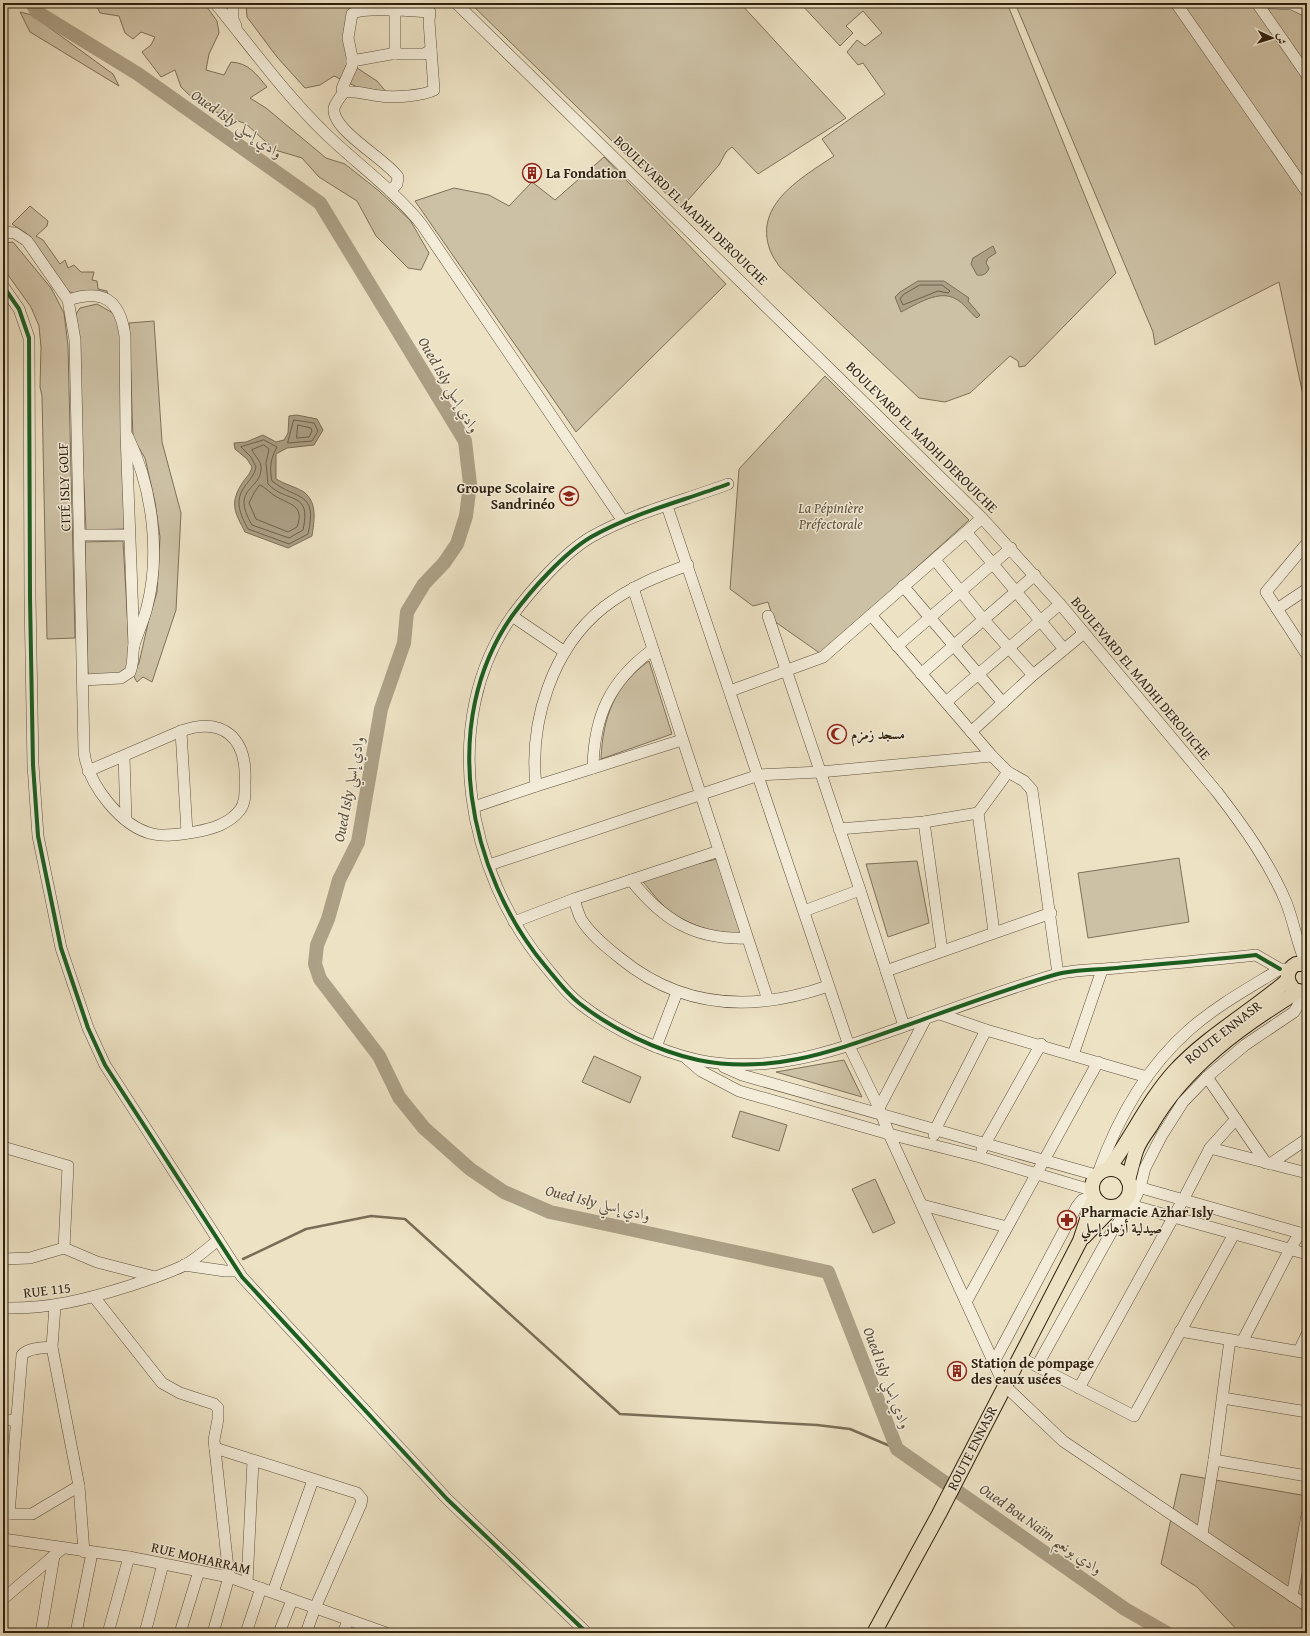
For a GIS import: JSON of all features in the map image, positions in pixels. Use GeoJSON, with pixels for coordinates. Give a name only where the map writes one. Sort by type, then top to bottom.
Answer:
{"type":"FeatureCollection","features":[{"type":"Feature","properties":{"kind":"main road"},"geometry":{"type":"LineString","coordinates":[[1294,969],[1291,987],[1304,991]]}},
{"type":"Feature","properties":{"kind":"main road","name":"ROUTE ENNASR"},"geometry":{"type":"LineString","coordinates":[[1101,1172],[1126,1144],[1147,1110],[1173,1073],[1199,1048],[1270,996],[1294,969]]}},
{"type":"Feature","properties":{"kind":"main road","name":"ROUTE ENNASR"},"geometry":{"type":"LineString","coordinates":[[1133,1184],[1136,1150],[1156,1115],[1182,1080],[1206,1056],[1276,1005],[1304,991]]}},
{"type":"Feature","properties":{"kind":"main road"},"geometry":{"type":"LineString","coordinates":[[1101,1172],[1122,1172],[1133,1184],[1122,1205],[1102,1205],[1093,1195],[1091,1185],[1101,1172]]}},
{"type":"Feature","properties":{"kind":"main road","name":"ROUTE ENNASR"},"geometry":{"type":"LineString","coordinates":[[874,1633],[939,1514],[1004,1385],[1080,1241],[1093,1195]]}},
{"type":"Feature","properties":{"kind":"main road","name":"ROUTE ENNASR"},"geometry":{"type":"LineString","coordinates":[[1080,1241],[1122,1205]]}},
{"type":"Feature","properties":{"kind":"street"},"geometry":{"type":"LineString","coordinates":[[215,3],[287,94],[326,133],[390,191],[422,225],[623,521]]}},
{"type":"Feature","properties":{"kind":"street"},"geometry":{"type":"LineString","coordinates":[[233,3],[233,19],[237,30]]}},
{"type":"Feature","properties":{"kind":"street","name":"BOULEVARD EL MADHI DEROUICHE"},"geometry":{"type":"LineString","coordinates":[[456,3],[982,518],[1035,575],[1242,824],[1267,863],[1288,910],[1298,946],[1294,969]]}},
{"type":"Feature","properties":{"kind":"street"},"geometry":{"type":"LineString","coordinates":[[1176,3],[1307,192]]}},
{"type":"Feature","properties":{"kind":"street"},"geometry":{"type":"LineString","coordinates":[[1257,3],[1307,75]]}},
{"type":"Feature","properties":{"kind":"street"},"geometry":{"type":"LineString","coordinates":[[1270,3],[1292,4],[1307,11]]}},
{"type":"Feature","properties":{"kind":"street"},"geometry":{"type":"LineString","coordinates":[[395,11],[395,54]]}},
{"type":"Feature","properties":{"kind":"street"},"geometry":{"type":"LineString","coordinates":[[344,92],[352,91],[394,97],[432,92],[434,87],[430,12],[356,12],[352,14],[348,38],[352,61],[342,89],[344,92],[335,106],[336,118],[345,130],[396,173],[399,180],[390,191]]}},
{"type":"Feature","properties":{"kind":"street"},"geometry":{"type":"LineString","coordinates":[[352,61],[395,54],[424,54],[431,50]]}},
{"type":"Feature","properties":{"kind":"street","name":"CITÉ ISLY GOLF"},"geometry":{"type":"LineString","coordinates":[[3,232],[15,234],[27,241],[68,300],[75,340],[84,752],[88,771],[106,800],[126,820],[141,830],[154,834],[187,833],[222,825],[240,810],[245,801],[246,778],[244,756],[230,733],[218,727],[207,725],[196,726],[181,731],[88,771]]}},
{"type":"Feature","properties":{"kind":"street"},"geometry":{"type":"LineString","coordinates":[[3,286],[19,309],[29,338],[30,590],[33,765],[38,836],[61,948],[88,1028],[105,1065],[238,1271],[447,1499],[587,1633]]}},
{"type":"Feature","properties":{"kind":"street"},"geometry":{"type":"LineString","coordinates":[[68,300],[80,296],[97,295],[113,303],[124,321],[125,336],[126,433],[134,646],[132,668],[125,676],[121,678],[83,680]]}},
{"type":"Feature","properties":{"kind":"street"},"geometry":{"type":"LineString","coordinates":[[126,433],[139,459],[145,482],[151,510],[153,537],[152,569],[148,605],[134,646]]}},
{"type":"Feature","properties":{"kind":"street"},"geometry":{"type":"LineString","coordinates":[[728,484],[623,521],[589,538],[574,550],[534,588],[512,616],[485,668],[474,710],[469,769],[474,807],[489,865],[514,922],[527,944],[578,1003],[619,1029],[656,1046],[684,1056],[715,1063],[742,1066],[763,1065],[804,1058],[849,1046],[926,1018],[1058,974],[1256,955],[1294,969]]}},
{"type":"Feature","properties":{"kind":"street"},"geometry":{"type":"LineString","coordinates":[[667,506],[759,775],[849,1046],[881,1111],[889,1134],[1004,1385],[1063,1441],[1307,1606]]}},
{"type":"Feature","properties":{"kind":"street"},"geometry":{"type":"LineString","coordinates":[[730,691],[786,672],[823,657],[903,586],[967,533],[982,518]]}},
{"type":"Feature","properties":{"kind":"street"},"geometry":{"type":"LineString","coordinates":[[967,533],[1016,592],[1042,620],[1064,649]]}},
{"type":"Feature","properties":{"kind":"street"},"geometry":{"type":"LineString","coordinates":[[80,536],[129,535]]}},
{"type":"Feature","properties":{"kind":"street"},"geometry":{"type":"LineString","coordinates":[[1307,543],[1266,592],[1307,655]]}},
{"type":"Feature","properties":{"kind":"street"},"geometry":{"type":"LineString","coordinates":[[897,646],[931,619],[1011,548]]}},
{"type":"Feature","properties":{"kind":"street"},"geometry":{"type":"LineString","coordinates":[[935,560],[984,620],[1033,675]]}},
{"type":"Feature","properties":{"kind":"street"},"geometry":{"type":"LineString","coordinates":[[536,786],[534,753],[538,722],[550,683],[566,652],[593,617],[633,588],[688,565]]}},
{"type":"Feature","properties":{"kind":"street"},"geometry":{"type":"LineString","coordinates":[[921,674],[1035,575]]}},
{"type":"Feature","properties":{"kind":"street"},"geometry":{"type":"LineString","coordinates":[[903,586],[1003,703]]}},
{"type":"Feature","properties":{"kind":"street"},"geometry":{"type":"LineString","coordinates":[[633,588],[652,650],[768,1000]]}},
{"type":"Feature","properties":{"kind":"street"},"geometry":{"type":"LineString","coordinates":[[1277,609],[1307,589]]}},
{"type":"Feature","properties":{"kind":"street"},"geometry":{"type":"LineString","coordinates":[[946,702],[1060,604]]}},
{"type":"Feature","properties":{"kind":"street"},"geometry":{"type":"LineString","coordinates":[[871,615],[992,756],[1008,772],[1024,781],[1032,790],[1051,914],[1058,974]]}},
{"type":"Feature","properties":{"kind":"street"},"geometry":{"type":"LineString","coordinates":[[512,616],[566,652]]}},
{"type":"Feature","properties":{"kind":"street"},"geometry":{"type":"LineString","coordinates":[[768,616],[904,1026]]}},
{"type":"Feature","properties":{"kind":"street"},"geometry":{"type":"LineString","coordinates":[[971,732],[1033,675],[1084,633]]}},
{"type":"Feature","properties":{"kind":"street"},"geometry":{"type":"LineString","coordinates":[[593,768],[594,743],[604,705],[625,673],[652,650]]}},
{"type":"Feature","properties":{"kind":"street"},"geometry":{"type":"LineString","coordinates":[[181,731],[187,833]]}},
{"type":"Feature","properties":{"kind":"street"},"geometry":{"type":"LineString","coordinates":[[474,807],[682,740]]}},
{"type":"Feature","properties":{"kind":"street"},"geometry":{"type":"LineString","coordinates":[[124,756],[126,820]]}},
{"type":"Feature","properties":{"kind":"street"},"geometry":{"type":"LineString","coordinates":[[489,865],[759,775],[820,772],[992,756]]}},
{"type":"Feature","properties":{"kind":"street"},"geometry":{"type":"LineString","coordinates":[[994,932],[978,813],[1008,772]]}},
{"type":"Feature","properties":{"kind":"street"},"geometry":{"type":"LineString","coordinates":[[839,829],[924,822],[978,813]]}},
{"type":"Feature","properties":{"kind":"street"},"geometry":{"type":"LineString","coordinates":[[924,822],[942,951]]}},
{"type":"Feature","properties":{"kind":"street"},"geometry":{"type":"LineString","coordinates":[[514,922],[574,899],[719,851]]}},
{"type":"Feature","properties":{"kind":"street"},"geometry":{"type":"LineString","coordinates":[[631,880],[645,897],[664,915],[683,926],[715,937],[747,938]]}},
{"type":"Feature","properties":{"kind":"street"},"geometry":{"type":"LineString","coordinates":[[804,911],[860,890]]}},
{"type":"Feature","properties":{"kind":"street"},"geometry":{"type":"LineString","coordinates":[[574,899],[581,919],[604,944],[638,972],[677,992],[727,1002],[768,1000],[807,993],[828,986]]}},
{"type":"Feature","properties":{"kind":"street"},"geometry":{"type":"LineString","coordinates":[[886,971],[994,932],[1051,914]]}},
{"type":"Feature","properties":{"kind":"street"},"geometry":{"type":"LineString","coordinates":[[715,1063],[742,1075],[881,1111],[935,1130],[984,1144],[1043,1160],[1101,1172],[1105,1153],[1122,1118],[1147,1077],[1190,1029],[1227,1001],[1294,969]]}},
{"type":"Feature","properties":{"kind":"street"},"geometry":{"type":"LineString","coordinates":[[1073,1055],[1102,970]]}},
{"type":"Feature","properties":{"kind":"street"},"geometry":{"type":"LineString","coordinates":[[1242,1342],[1290,1249],[1304,1234],[1183,1200],[1133,1184],[1145,1168],[1162,1135],[1183,1102],[1207,1077],[1245,1045],[1294,1012],[1304,991]]}},
{"type":"Feature","properties":{"kind":"street"},"geometry":{"type":"LineString","coordinates":[[656,1046],[677,992]]}},
{"type":"Feature","properties":{"kind":"street"},"geometry":{"type":"LineString","coordinates":[[940,1014],[986,1030],[1041,1044],[1147,1077]]}},
{"type":"Feature","properties":{"kind":"street"},"geometry":{"type":"LineString","coordinates":[[881,1111],[926,1018]]}},
{"type":"Feature","properties":{"kind":"street"},"geometry":{"type":"LineString","coordinates":[[932,1144],[935,1130],[986,1030]]}},
{"type":"Feature","properties":{"kind":"street"},"geometry":{"type":"LineString","coordinates":[[980,1157],[984,1144],[1041,1044]]}},
{"type":"Feature","properties":{"kind":"street"},"geometry":{"type":"LineString","coordinates":[[684,1056],[701,1071],[739,1091],[889,1134],[932,1144],[1036,1173],[1093,1195]]}},
{"type":"Feature","properties":{"kind":"street"},"geometry":{"type":"LineString","coordinates":[[966,1302],[1098,1062]]}},
{"type":"Feature","properties":{"kind":"street"},"geometry":{"type":"LineString","coordinates":[[1207,1077],[1268,1163]]}},
{"type":"Feature","properties":{"kind":"street"},"geometry":{"type":"LineString","coordinates":[[1079,1388],[1174,1217],[1210,1148],[1236,1119]]}},
{"type":"Feature","properties":{"kind":"street"},"geometry":{"type":"LineString","coordinates":[[1268,1163],[1307,1138]]}},
{"type":"Feature","properties":{"kind":"street"},"geometry":{"type":"LineString","coordinates":[[3,1147],[68,1166],[64,1248]]}},
{"type":"Feature","properties":{"kind":"street"},"geometry":{"type":"LineString","coordinates":[[1210,1148],[1307,1173]]}},
{"type":"Feature","properties":{"kind":"street"},"geometry":{"type":"LineString","coordinates":[[994,1362],[1077,1206],[1082,1200],[1093,1195]]}},
{"type":"Feature","properties":{"kind":"street"},"geometry":{"type":"LineString","coordinates":[[922,1205],[1007,1227]]}},
{"type":"Feature","properties":{"kind":"street"},"geometry":{"type":"LineString","coordinates":[[1037,1366],[1112,1231],[1122,1205],[1174,1217],[1307,1254]]}},
{"type":"Feature","properties":{"kind":"street"},"geometry":{"type":"LineString","coordinates":[[1019,1357],[1134,1416],[1234,1234]]}},
{"type":"Feature","properties":{"kind":"street","name":"RUE 115"},"geometry":{"type":"LineString","coordinates":[[3,1308],[55,1306],[94,1297],[155,1277],[184,1265],[218,1240]]}},
{"type":"Feature","properties":{"kind":"street"},"geometry":{"type":"LineString","coordinates":[[3,1259],[30,1258],[64,1248],[97,1262],[155,1277]]}},
{"type":"Feature","properties":{"kind":"street"},"geometry":{"type":"LineString","coordinates":[[184,1265],[225,1271],[238,1271]]}},
{"type":"Feature","properties":{"kind":"street"},"geometry":{"type":"LineString","coordinates":[[94,1297],[162,1383],[180,1393],[216,1406],[218,1413],[214,1440],[230,1578],[213,1633]]}},
{"type":"Feature","properties":{"kind":"street"},"geometry":{"type":"LineString","coordinates":[[55,1306],[52,1347],[80,1486],[88,1552],[76,1633]]}},
{"type":"Feature","properties":{"kind":"street"},"geometry":{"type":"LineString","coordinates":[[1180,1331],[1303,1352],[1307,1334]]}},
{"type":"Feature","properties":{"kind":"street"},"geometry":{"type":"LineString","coordinates":[[1202,1534],[1223,1398],[1230,1340]]}},
{"type":"Feature","properties":{"kind":"street"},"geometry":{"type":"LineString","coordinates":[[52,1347],[26,1351],[22,1355],[6,1514],[32,1514],[80,1486]]}},
{"type":"Feature","properties":{"kind":"street"},"geometry":{"type":"LineString","coordinates":[[1223,1398],[1307,1412]]}},
{"type":"Feature","properties":{"kind":"street"},"geometry":{"type":"LineString","coordinates":[[3,1420],[16,1420]]}},
{"type":"Feature","properties":{"kind":"street"},"geometry":{"type":"LineString","coordinates":[[215,1448],[357,1493],[362,1502],[315,1608],[306,1633]]}},
{"type":"Feature","properties":{"kind":"street"},"geometry":{"type":"LineString","coordinates":[[1214,1460],[1307,1476]]}},
{"type":"Feature","properties":{"kind":"street"},"geometry":{"type":"LineString","coordinates":[[247,1583],[253,1461]]}},
{"type":"Feature","properties":{"kind":"street"},"geometry":{"type":"LineString","coordinates":[[273,1592],[313,1480]]}},
{"type":"Feature","properties":{"kind":"street"},"geometry":{"type":"LineString","coordinates":[[1292,1596],[1307,1515]]}},
{"type":"Feature","properties":{"kind":"street","name":"RUE MOHARRAM"},"geometry":{"type":"LineString","coordinates":[[3,1538],[129,1557],[230,1578],[315,1608],[348,1621],[363,1629],[386,1633]]}},
{"type":"Feature","properties":{"kind":"street"},"geometry":{"type":"LineString","coordinates":[[3,1599],[63,1548]]}},
{"type":"Feature","properties":{"kind":"street"},"geometry":{"type":"LineString","coordinates":[[41,1633],[54,1556]]}},
{"type":"Feature","properties":{"kind":"street"},"geometry":{"type":"LineString","coordinates":[[108,1633],[129,1557]]}},
{"type":"Feature","properties":{"kind":"street"},"geometry":{"type":"LineString","coordinates":[[145,1633],[163,1564]]}},
{"type":"Feature","properties":{"kind":"street"},"geometry":{"type":"LineString","coordinates":[[180,1633],[198,1571]]}},
{"type":"Feature","properties":{"kind":"street"},"geometry":{"type":"LineString","coordinates":[[246,1633],[261,1588]]}},
{"type":"Feature","properties":{"kind":"street"},"geometry":{"type":"LineString","coordinates":[[279,1633],[292,1600]]}},
{"type":"Feature","properties":{"kind":"street"},"geometry":{"type":"LineString","coordinates":[[343,1633],[348,1621]]}},
{"type":"Feature","properties":{"kind":"green space"},"geometry":{"type":"Polygon","coordinates":[[[95,3],[204,3],[217,21],[219,33],[209,54],[206,70],[224,75],[231,62],[243,64],[252,70],[267,87],[250,98],[266,108],[326,158],[345,164],[379,191],[410,220],[429,253],[421,270],[408,268],[376,236],[357,201],[319,177],[302,158],[275,150],[246,124],[201,106],[181,87],[175,70],[161,77],[142,52],[151,45],[155,37],[141,32],[133,39],[125,33],[119,16],[100,13],[95,3]]]}},
{"type":"Feature","properties":{"kind":"green space"},"geometry":{"type":"Polygon","coordinates":[[[246,3],[437,3],[431,9],[350,16],[354,66],[377,81],[388,94],[374,95],[334,76],[320,85],[305,88],[277,57],[247,17],[246,3]]]}},
{"type":"Feature","properties":{"kind":"green space"},"geometry":{"type":"Polygon","coordinates":[[[470,3],[740,3],[846,118],[758,174],[732,147],[726,152],[719,165],[681,208],[470,3]]]}},
{"type":"Feature","properties":{"kind":"green space"},"geometry":{"type":"Polygon","coordinates":[[[800,3],[1006,3],[1116,273],[1025,366],[1019,367],[1018,361],[1010,356],[970,393],[945,402],[919,398],[779,266],[774,258],[770,250],[767,234],[768,219],[775,206],[784,194],[796,183],[834,156],[822,139],[885,94],[863,63],[858,65],[847,52],[857,40],[865,46],[882,33],[863,11],[846,26],[853,33],[840,46],[800,3]]]}},
{"type":"Feature","properties":{"kind":"green space"},"geometry":{"type":"Polygon","coordinates":[[[1015,3],[1307,3],[1307,414],[1279,282],[1155,345],[1153,332],[1015,3]]]}},
{"type":"Feature","properties":{"kind":"green space"},"geometry":{"type":"Polygon","coordinates":[[[20,12],[32,15],[113,74],[119,86],[30,32],[20,12]]]}},
{"type":"Feature","properties":{"kind":"green space"},"geometry":{"type":"Polygon","coordinates":[[[604,157],[726,284],[576,432],[415,201],[454,188],[489,195],[509,206],[532,182],[555,200],[604,157]]]}},
{"type":"Feature","properties":{"kind":"green space"},"geometry":{"type":"Polygon","coordinates":[[[30,206],[48,221],[47,226],[36,236],[43,240],[60,264],[65,260],[68,268],[74,265],[81,272],[94,272],[92,280],[97,281],[98,289],[107,291],[108,296],[74,294],[66,290],[27,234],[12,224],[30,206]]]}},
{"type":"Feature","properties":{"kind":"green space"},"geometry":{"type":"Polygon","coordinates":[[[13,242],[51,288],[64,313],[68,346],[75,638],[47,639],[42,396],[40,387],[41,347],[39,326],[31,307],[3,268],[3,243],[13,242]]]}},
{"type":"Feature","properties":{"kind":"green space"},"geometry":{"type":"Polygon","coordinates":[[[97,304],[113,313],[122,328],[125,529],[86,530],[76,314],[80,308],[97,304]]]}},
{"type":"Feature","properties":{"kind":"green space"},"geometry":{"type":"Polygon","coordinates":[[[154,321],[162,442],[181,513],[176,610],[152,682],[143,677],[137,682],[133,675],[139,663],[157,592],[160,537],[155,502],[145,458],[133,438],[129,323],[154,321]]]}},
{"type":"Feature","properties":{"kind":"green space","name":"La Pépinière Préfectorale"},"geometry":{"type":"Polygon","coordinates":[[[825,376],[969,520],[821,654],[774,621],[768,602],[753,606],[730,589],[739,469],[825,376]]]}},
{"type":"Feature","properties":{"kind":"green space"},"geometry":{"type":"Polygon","coordinates":[[[123,541],[130,664],[123,674],[88,677],[85,542],[123,541]]]}},
{"type":"Feature","properties":{"kind":"green space"},"geometry":{"type":"Polygon","coordinates":[[[649,661],[672,734],[601,759],[604,729],[613,704],[627,681],[649,661]]]}},
{"type":"Feature","properties":{"kind":"green space"},"geometry":{"type":"Polygon","coordinates":[[[1179,858],[1189,922],[1088,938],[1078,873],[1179,858]]]}},
{"type":"Feature","properties":{"kind":"green space"},"geometry":{"type":"Polygon","coordinates":[[[717,859],[741,933],[711,930],[682,919],[666,908],[639,877],[717,859]]]}},
{"type":"Feature","properties":{"kind":"green space"},"geometry":{"type":"Polygon","coordinates":[[[917,861],[929,923],[888,937],[866,864],[917,861]]]}},
{"type":"Feature","properties":{"kind":"green space"},"geometry":{"type":"Polygon","coordinates":[[[594,1056],[641,1077],[630,1103],[582,1082],[594,1056]]]}},
{"type":"Feature","properties":{"kind":"green space"},"geometry":{"type":"Polygon","coordinates":[[[844,1060],[862,1097],[776,1072],[844,1060]]]}},
{"type":"Feature","properties":{"kind":"green space"},"geometry":{"type":"Polygon","coordinates":[[[740,1111],[787,1125],[779,1151],[732,1137],[740,1111]]]}},
{"type":"Feature","properties":{"kind":"green space"},"geometry":{"type":"Polygon","coordinates":[[[875,1179],[895,1223],[873,1233],[852,1189],[875,1179]]]}},
{"type":"Feature","properties":{"kind":"green space"},"geometry":{"type":"Polygon","coordinates":[[[1181,1474],[1307,1496],[1307,1633],[1240,1633],[1197,1587],[1161,1564],[1181,1474]]]}},
{"type":"Feature","properties":{"kind":"water"},"geometry":{"type":"Polygon","coordinates":[[[993,246],[996,253],[988,258],[986,263],[989,268],[987,272],[977,275],[971,264],[973,258],[993,246]]]}},
{"type":"Feature","properties":{"kind":"water"},"geometry":{"type":"Polygon","coordinates":[[[918,281],[944,281],[969,298],[968,301],[980,315],[977,318],[959,301],[949,296],[928,299],[901,312],[895,297],[900,292],[918,281]]]}},
{"type":"Feature","properties":{"kind":"water"},"geometry":{"type":"Polygon","coordinates":[[[297,415],[317,419],[323,430],[314,445],[287,448],[276,454],[276,479],[304,492],[311,502],[314,513],[312,536],[288,548],[245,532],[235,509],[235,498],[252,467],[247,459],[235,449],[234,443],[246,442],[263,435],[276,442],[284,440],[288,433],[289,416],[297,415]]]}},
{"type":"Feature","properties":{"kind":"waterway","name":"Oued Isly وادي إسلي"},"geometry":{"type":"LineString","coordinates":[[32,3],[37,12],[138,74],[320,203],[465,441],[470,484],[466,516],[457,544],[444,563],[424,584],[407,612],[404,643],[381,709],[358,842],[339,880],[328,919],[317,945],[315,964],[320,979],[379,1056],[399,1097],[424,1128],[470,1169],[504,1192],[550,1212],[828,1272],[897,1449],[1125,1609],[1167,1633]]}},
{"type":"Feature","properties":{"kind":"waterway"},"geometry":{"type":"LineString","coordinates":[[243,1259],[306,1229],[371,1216],[405,1219],[620,1414],[817,1425],[850,1429],[897,1449]]}},
{"type":"Feature","properties":{"kind":"cycle path"},"geometry":{"type":"LineString","coordinates":[[3,286],[19,309],[29,338],[30,598],[33,765],[38,836],[61,948],[88,1028],[105,1065],[242,1277],[447,1499],[587,1633]]}},
{"type":"Feature","properties":{"kind":"cycle path"},"geometry":{"type":"LineString","coordinates":[[728,484],[624,521],[591,537],[570,552],[538,584],[512,616],[489,657],[475,702],[469,748],[472,796],[481,842],[497,887],[519,929],[546,967],[561,986],[574,999],[592,1013],[620,1030],[667,1051],[698,1060],[725,1064],[751,1065],[802,1058],[827,1052],[877,1036],[997,993],[1062,973],[1256,955],[1280,969]]}},
{"type":"Feature","properties":{"kind":"place","name":"La Fondation"},"geometry":{"type":"Point","coordinates":[532,173]}},
{"type":"Feature","properties":{"kind":"place","name":"Groupe Scolaire Sandrinéo"},"geometry":{"type":"Point","coordinates":[569,496]}},
{"type":"Feature","properties":{"kind":"place","name":"مسجد زمزم"},"geometry":{"type":"Point","coordinates":[837,734]}},
{"type":"Feature","properties":{"kind":"place","name":"Pharmacie Azhar Isly صيدلية أزهار إسلي"},"geometry":{"type":"Point","coordinates":[1067,1220]}},
{"type":"Feature","properties":{"kind":"place","name":"Station de pompage des eaux usées"},"geometry":{"type":"Point","coordinates":[957,1371]}},
{"type":"Feature","properties":{"kind":"water label","name":"Oued Bou Naïm وادي بونعيم"},"geometry":{"type":"Point","coordinates":[1041,1529]}}]}
